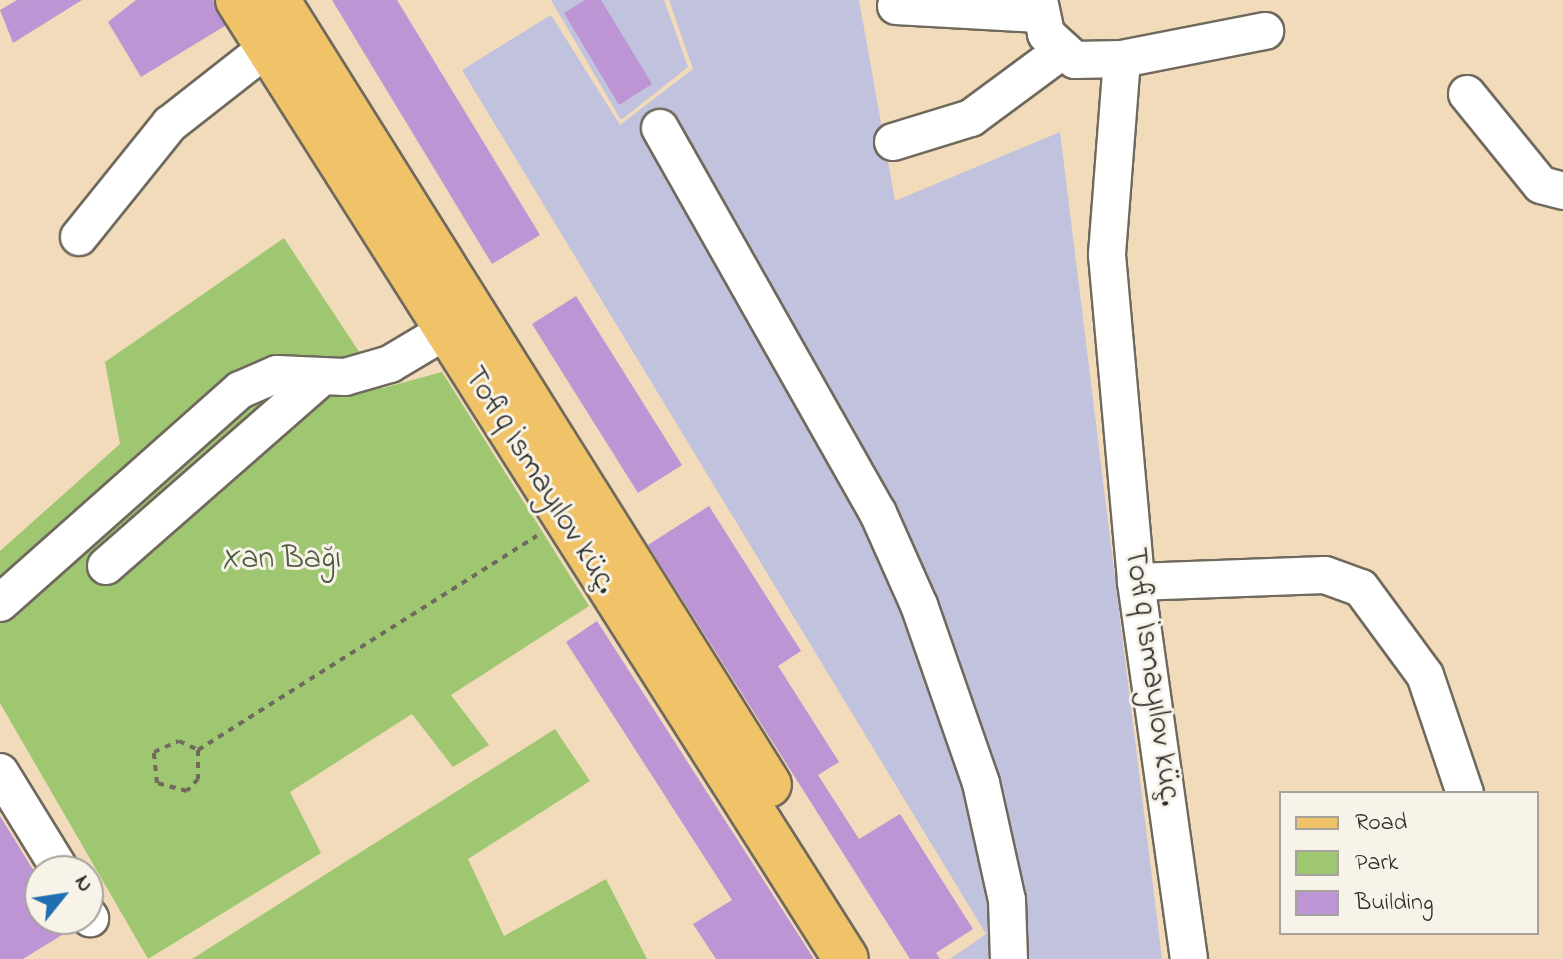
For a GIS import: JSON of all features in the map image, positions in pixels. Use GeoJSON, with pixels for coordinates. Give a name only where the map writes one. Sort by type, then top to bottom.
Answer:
{"type":"FeatureCollection","features":[{"type":"Feature","properties":{"kind":"main road","name":"Tofiq İsmayılov küç."},"geometry":{"type":"LineString","coordinates":[[238,0],[562,520],[846,959]]}},
{"type":"Feature","properties":{"kind":"main road"},"geometry":{"type":"LineString","coordinates":[[277,0],[880,959]]}},
{"type":"Feature","properties":{"kind":"street"},"geometry":{"type":"LineString","coordinates":[[896,6],[1039,7],[1059,53]]}},
{"type":"Feature","properties":{"kind":"street"},"geometry":{"type":"LineString","coordinates":[[893,142],[971,118],[1059,53],[1122,59],[1265,31]]}},
{"type":"Feature","properties":{"kind":"street"},"geometry":{"type":"LineString","coordinates":[[79,237],[170,124],[267,48]]}},
{"type":"Feature","properties":{"kind":"street","name":"Tofiq İsmayılov küç."},"geometry":{"type":"LineString","coordinates":[[1122,59],[1107,255],[1136,582],[1189,959]]}},
{"type":"Feature","properties":{"kind":"street"},"geometry":{"type":"LineString","coordinates":[[1467,94],[1541,185],[1563,191]]}},
{"type":"Feature","properties":{"kind":"street"},"geometry":{"type":"LineString","coordinates":[[660,128],[878,513],[919,605],[981,783],[1007,900],[1009,959]]}},
{"type":"Feature","properties":{"kind":"street"},"geometry":{"type":"LineString","coordinates":[[0,603],[240,390],[277,374],[323,376],[390,364],[444,332]]}},
{"type":"Feature","properties":{"kind":"street"},"geometry":{"type":"LineString","coordinates":[[106,566],[323,376]]}},
{"type":"Feature","properties":{"kind":"street"},"geometry":{"type":"LineString","coordinates":[[1136,582],[1325,575],[1361,588],[1425,675],[1464,791]]}},
{"type":"Feature","properties":{"kind":"street"},"geometry":{"type":"LineString","coordinates":[[0,772],[51,855]]}},
{"type":"Feature","properties":{"kind":"path"},"geometry":{"type":"LineString","coordinates":[[198,750],[562,520]]}},
{"type":"Feature","properties":{"kind":"path"},"geometry":{"type":"LineString","coordinates":[[179,741],[198,750],[198,779],[187,791],[157,783],[154,752],[179,741]]}},
{"type":"Feature","properties":{"kind":"shaded area"},"geometry":{"type":"Polygon","coordinates":[[[551,0],[664,0],[688,67],[621,120],[551,0]]]}},
{"type":"Feature","properties":{"kind":"shaded area"},"geometry":{"type":"Polygon","coordinates":[[[669,0],[859,0],[895,201],[1060,132],[1162,959],[950,959],[986,934],[462,70],[551,15],[620,125],[693,69],[669,0]]]}},
{"type":"Feature","properties":{"kind":"green space","name":"Xan Bağı"},"geometry":{"type":"Polygon","coordinates":[[[284,238],[383,388],[442,372],[589,606],[451,695],[489,745],[453,767],[412,714],[290,792],[321,853],[148,959],[104,883],[104,855],[88,855],[0,703],[0,551],[120,444],[105,362],[284,238]]]}},
{"type":"Feature","properties":{"kind":"green space"},"geometry":{"type":"Polygon","coordinates":[[[555,729],[590,781],[468,859],[504,936],[606,879],[647,959],[192,959],[555,729]]]}},
{"type":"Feature","properties":{"kind":"building"},"geometry":{"type":"Polygon","coordinates":[[[17,0],[82,0],[13,43],[0,10],[17,0]]]}},
{"type":"Feature","properties":{"kind":"building"},"geometry":{"type":"Polygon","coordinates":[[[136,0],[213,0],[228,24],[141,77],[108,22],[136,0]]]}},
{"type":"Feature","properties":{"kind":"building"},"geometry":{"type":"Polygon","coordinates":[[[332,0],[397,0],[540,235],[492,264],[332,0]]]}},
{"type":"Feature","properties":{"kind":"building"},"geometry":{"type":"Polygon","coordinates":[[[585,0],[601,0],[652,84],[619,105],[564,13],[585,0]]]}},
{"type":"Feature","properties":{"kind":"building"},"geometry":{"type":"Polygon","coordinates":[[[576,296],[682,465],[638,493],[532,324],[576,296]]]}},
{"type":"Feature","properties":{"kind":"building"},"geometry":{"type":"Polygon","coordinates":[[[709,506],[801,651],[778,666],[839,762],[818,775],[859,839],[900,814],[973,929],[936,953],[940,959],[910,959],[648,545],[709,506]]]}},
{"type":"Feature","properties":{"kind":"building"},"geometry":{"type":"Polygon","coordinates":[[[597,621],[814,959],[716,959],[693,924],[732,900],[566,642],[597,621]]]}},
{"type":"Feature","properties":{"kind":"building"},"geometry":{"type":"Polygon","coordinates":[[[0,816],[24,855],[24,935],[62,935],[23,959],[0,959],[0,816]]]}}]}
